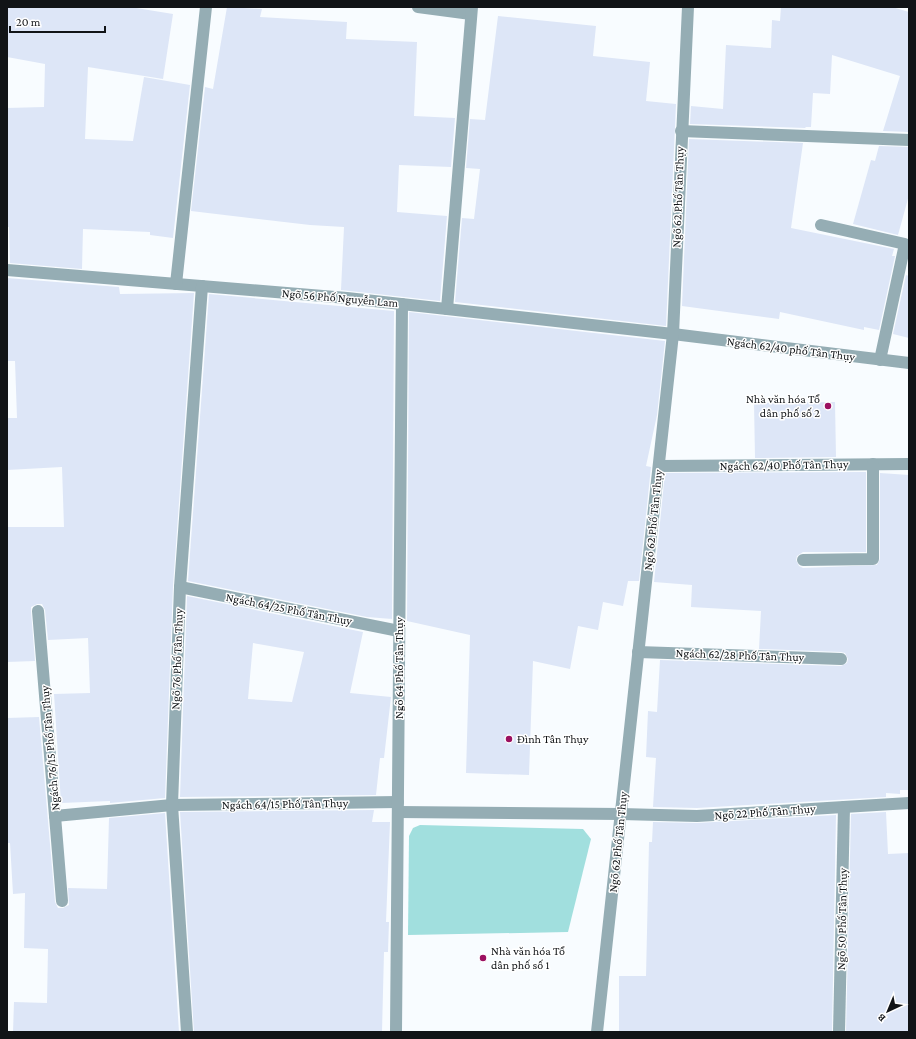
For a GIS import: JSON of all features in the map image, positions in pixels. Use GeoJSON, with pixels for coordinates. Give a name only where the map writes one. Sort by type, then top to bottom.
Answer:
{"type":"FeatureCollection","features":[{"type":"Feature","properties":{"kind":"street"},"geometry":{"type":"LineString","coordinates":[[176,284],[206,7]]}},
{"type":"Feature","properties":{"kind":"street"},"geometry":{"type":"LineString","coordinates":[[418,7],[472,10],[447,309]]}},
{"type":"Feature","properties":{"kind":"street","name":"Ngõ 62 Phố Tân Thụy"},"geometry":{"type":"LineString","coordinates":[[597,1032],[673,334],[681,131],[688,7]]}},
{"type":"Feature","properties":{"kind":"street"},"geometry":{"type":"LineString","coordinates":[[681,131],[909,140]]}},
{"type":"Feature","properties":{"kind":"street"},"geometry":{"type":"LineString","coordinates":[[821,225],[905,244],[880,360]]}},
{"type":"Feature","properties":{"kind":"street","name":"Ngõ 56 Phố Nguyễn Lam"},"geometry":{"type":"LineString","coordinates":[[7,270],[402,304],[673,334]]}},
{"type":"Feature","properties":{"kind":"street","name":"Ngõ 76 Phố Tân Thụy"},"geometry":{"type":"LineString","coordinates":[[187,1032],[172,805],[180,587],[202,286]]}},
{"type":"Feature","properties":{"kind":"street","name":"Ngõ 64 Phố Tân Thụy"},"geometry":{"type":"LineString","coordinates":[[396,1032],[402,304]]}},
{"type":"Feature","properties":{"kind":"street","name":"Ngách 62/40 phố Tân Thụy"},"geometry":{"type":"LineString","coordinates":[[673,334],[909,363]]}},
{"type":"Feature","properties":{"kind":"street"},"geometry":{"type":"LineString","coordinates":[[803,560],[873,560],[873,464]]}},
{"type":"Feature","properties":{"kind":"street","name":"Ngách 62/40 Phố Tân Thụy"},"geometry":{"type":"LineString","coordinates":[[659,466],[909,464]]}},
{"type":"Feature","properties":{"kind":"street","name":"Ngách 64/25 Phố Tân Thụy"},"geometry":{"type":"LineString","coordinates":[[180,587],[399,631]]}},
{"type":"Feature","properties":{"kind":"street","name":"Ngách 76/15 Phố Tân Thụy"},"geometry":{"type":"LineString","coordinates":[[38,610],[55,816],[172,805]]}},
{"type":"Feature","properties":{"kind":"street","name":"Ngách 62/28 Phố Tân Thụy"},"geometry":{"type":"LineString","coordinates":[[638,652],[841,659]]}},
{"type":"Feature","properties":{"kind":"street","name":"Ngõ 22 Phố Tân Thụy"},"geometry":{"type":"LineString","coordinates":[[621,814],[697,816],[909,803]]}},
{"type":"Feature","properties":{"kind":"street","name":"Ngách 64/15 Phố Tân Thụy"},"geometry":{"type":"LineString","coordinates":[[172,805],[398,807],[621,814]]}},
{"type":"Feature","properties":{"kind":"street","name":"Ngõ 50 Phố Tân Thụy"},"geometry":{"type":"LineString","coordinates":[[839,1032],[844,807]]}},
{"type":"Feature","properties":{"kind":"street"},"geometry":{"type":"LineString","coordinates":[[55,816],[62,901]]}},
{"type":"Feature","properties":{"kind":"water"},"geometry":{"type":"Polygon","coordinates":[[[420,825],[583,829],[591,839],[568,932],[408,935],[409,836],[413,828],[420,825]]]}},
{"type":"Feature","properties":{"kind":"building"},"geometry":{"type":"Polygon","coordinates":[[[7,7],[130,7],[173,14],[163,79],[88,67],[85,139],[133,141],[144,77],[190,85],[173,238],[150,235],[150,232],[83,229],[82,269],[10,263],[9,227],[7,227],[7,108],[44,107],[45,64],[7,57],[7,7]]]}},
{"type":"Feature","properties":{"kind":"building"},"geometry":{"type":"Polygon","coordinates":[[[227,7],[262,9],[260,17],[347,22],[346,39],[417,42],[414,116],[455,118],[451,167],[399,165],[397,212],[447,216],[440,301],[341,290],[344,227],[310,225],[191,211],[205,87],[213,89],[227,7]]]}},
{"type":"Feature","properties":{"kind":"building"},"geometry":{"type":"Polygon","coordinates":[[[781,7],[892,7],[909,12],[909,132],[883,131],[900,76],[832,55],[830,94],[813,93],[811,127],[690,124],[691,106],[723,109],[726,45],[771,48],[772,20],[780,21],[781,7]]]}},
{"type":"Feature","properties":{"kind":"building"},"geometry":{"type":"Polygon","coordinates":[[[498,16],[596,26],[593,56],[650,62],[646,101],[676,104],[666,326],[455,302],[462,218],[474,219],[480,169],[466,168],[470,119],[485,120],[498,16]]]}},
{"type":"Feature","properties":{"kind":"building"},"geometry":{"type":"Polygon","coordinates":[[[689,139],[803,143],[791,228],[894,249],[892,256],[895,256],[879,330],[864,327],[864,330],[780,312],[779,319],[682,306],[689,139]]]}},
{"type":"Feature","properties":{"kind":"building"},"geometry":{"type":"Polygon","coordinates":[[[879,146],[909,147],[909,195],[898,235],[853,224],[871,160],[875,161],[879,146]]]}},
{"type":"Feature","properties":{"kind":"building"},"geometry":{"type":"Polygon","coordinates":[[[906,275],[909,276],[909,338],[893,334],[906,275]]]}},
{"type":"Feature","properties":{"kind":"building"},"geometry":{"type":"Polygon","coordinates":[[[7,278],[119,287],[120,294],[194,293],[173,586],[165,798],[110,803],[110,801],[61,803],[54,694],[90,693],[88,638],[48,640],[45,610],[42,604],[37,604],[31,607],[35,661],[7,662],[7,527],[64,527],[62,467],[7,470],[7,418],[17,418],[15,361],[7,361],[7,278]]]}},
{"type":"Feature","properties":{"kind":"building"},"geometry":{"type":"Polygon","coordinates":[[[209,294],[394,311],[392,619],[367,617],[188,581],[209,294]]]}},
{"type":"Feature","properties":{"kind":"building"},"geometry":{"type":"Polygon","coordinates":[[[409,312],[665,341],[657,415],[646,466],[651,467],[639,581],[628,581],[623,606],[603,602],[598,630],[578,626],[570,669],[533,661],[529,775],[466,773],[470,635],[407,621],[409,312]]]}},
{"type":"Feature","properties":{"kind":"building"},"geometry":{"type":"Polygon","coordinates":[[[835,402],[836,457],[755,458],[754,403],[835,402]]]}},
{"type":"Feature","properties":{"kind":"building"},"geometry":{"type":"Polygon","coordinates":[[[866,472],[866,552],[803,552],[797,556],[796,560],[799,566],[803,568],[877,565],[880,559],[880,473],[909,475],[909,790],[900,790],[900,794],[886,793],[886,797],[697,808],[653,807],[656,758],[646,757],[648,711],[657,712],[660,660],[841,666],[847,663],[848,659],[845,653],[841,652],[759,649],[761,611],[691,607],[692,585],[654,582],[665,473],[866,472]]]}},
{"type":"Feature","properties":{"kind":"building"},"geometry":{"type":"Polygon","coordinates":[[[187,596],[363,632],[350,693],[391,697],[384,758],[380,758],[376,795],[180,797],[187,596]],[[253,643],[248,699],[292,702],[304,652],[253,643]]]}},
{"type":"Feature","properties":{"kind":"building"},"geometry":{"type":"Polygon","coordinates":[[[39,717],[55,902],[58,908],[63,908],[69,905],[68,888],[107,889],[109,818],[165,813],[179,1032],[13,1032],[14,1002],[47,1003],[48,949],[24,948],[25,893],[13,894],[10,843],[7,843],[7,718],[39,717]]]}},
{"type":"Feature","properties":{"kind":"building"},"geometry":{"type":"Polygon","coordinates":[[[374,810],[372,822],[390,822],[386,922],[389,922],[388,952],[384,952],[382,1032],[194,1032],[180,812],[374,810]]]}},
{"type":"Feature","properties":{"kind":"building"},"geometry":{"type":"Polygon","coordinates":[[[886,812],[888,854],[909,853],[909,1032],[846,1032],[851,814],[886,812]]]}},
{"type":"Feature","properties":{"kind":"building"},"geometry":{"type":"Polygon","coordinates":[[[836,815],[832,1032],[619,1032],[619,976],[646,976],[649,842],[652,842],[653,822],[697,823],[836,815]]]}},
{"type":"Feature","properties":{"kind":"place","name":"Nhà văn hóa Tổ dân phố số 2"},"geometry":{"type":"Point","coordinates":[828,406]}},
{"type":"Feature","properties":{"kind":"place","name":"Đình Tân Thụy"},"geometry":{"type":"Point","coordinates":[509,739]}},
{"type":"Feature","properties":{"kind":"place","name":"Nhà văn hóa Tổ dân phố số 1"},"geometry":{"type":"Point","coordinates":[483,958]}}]}
